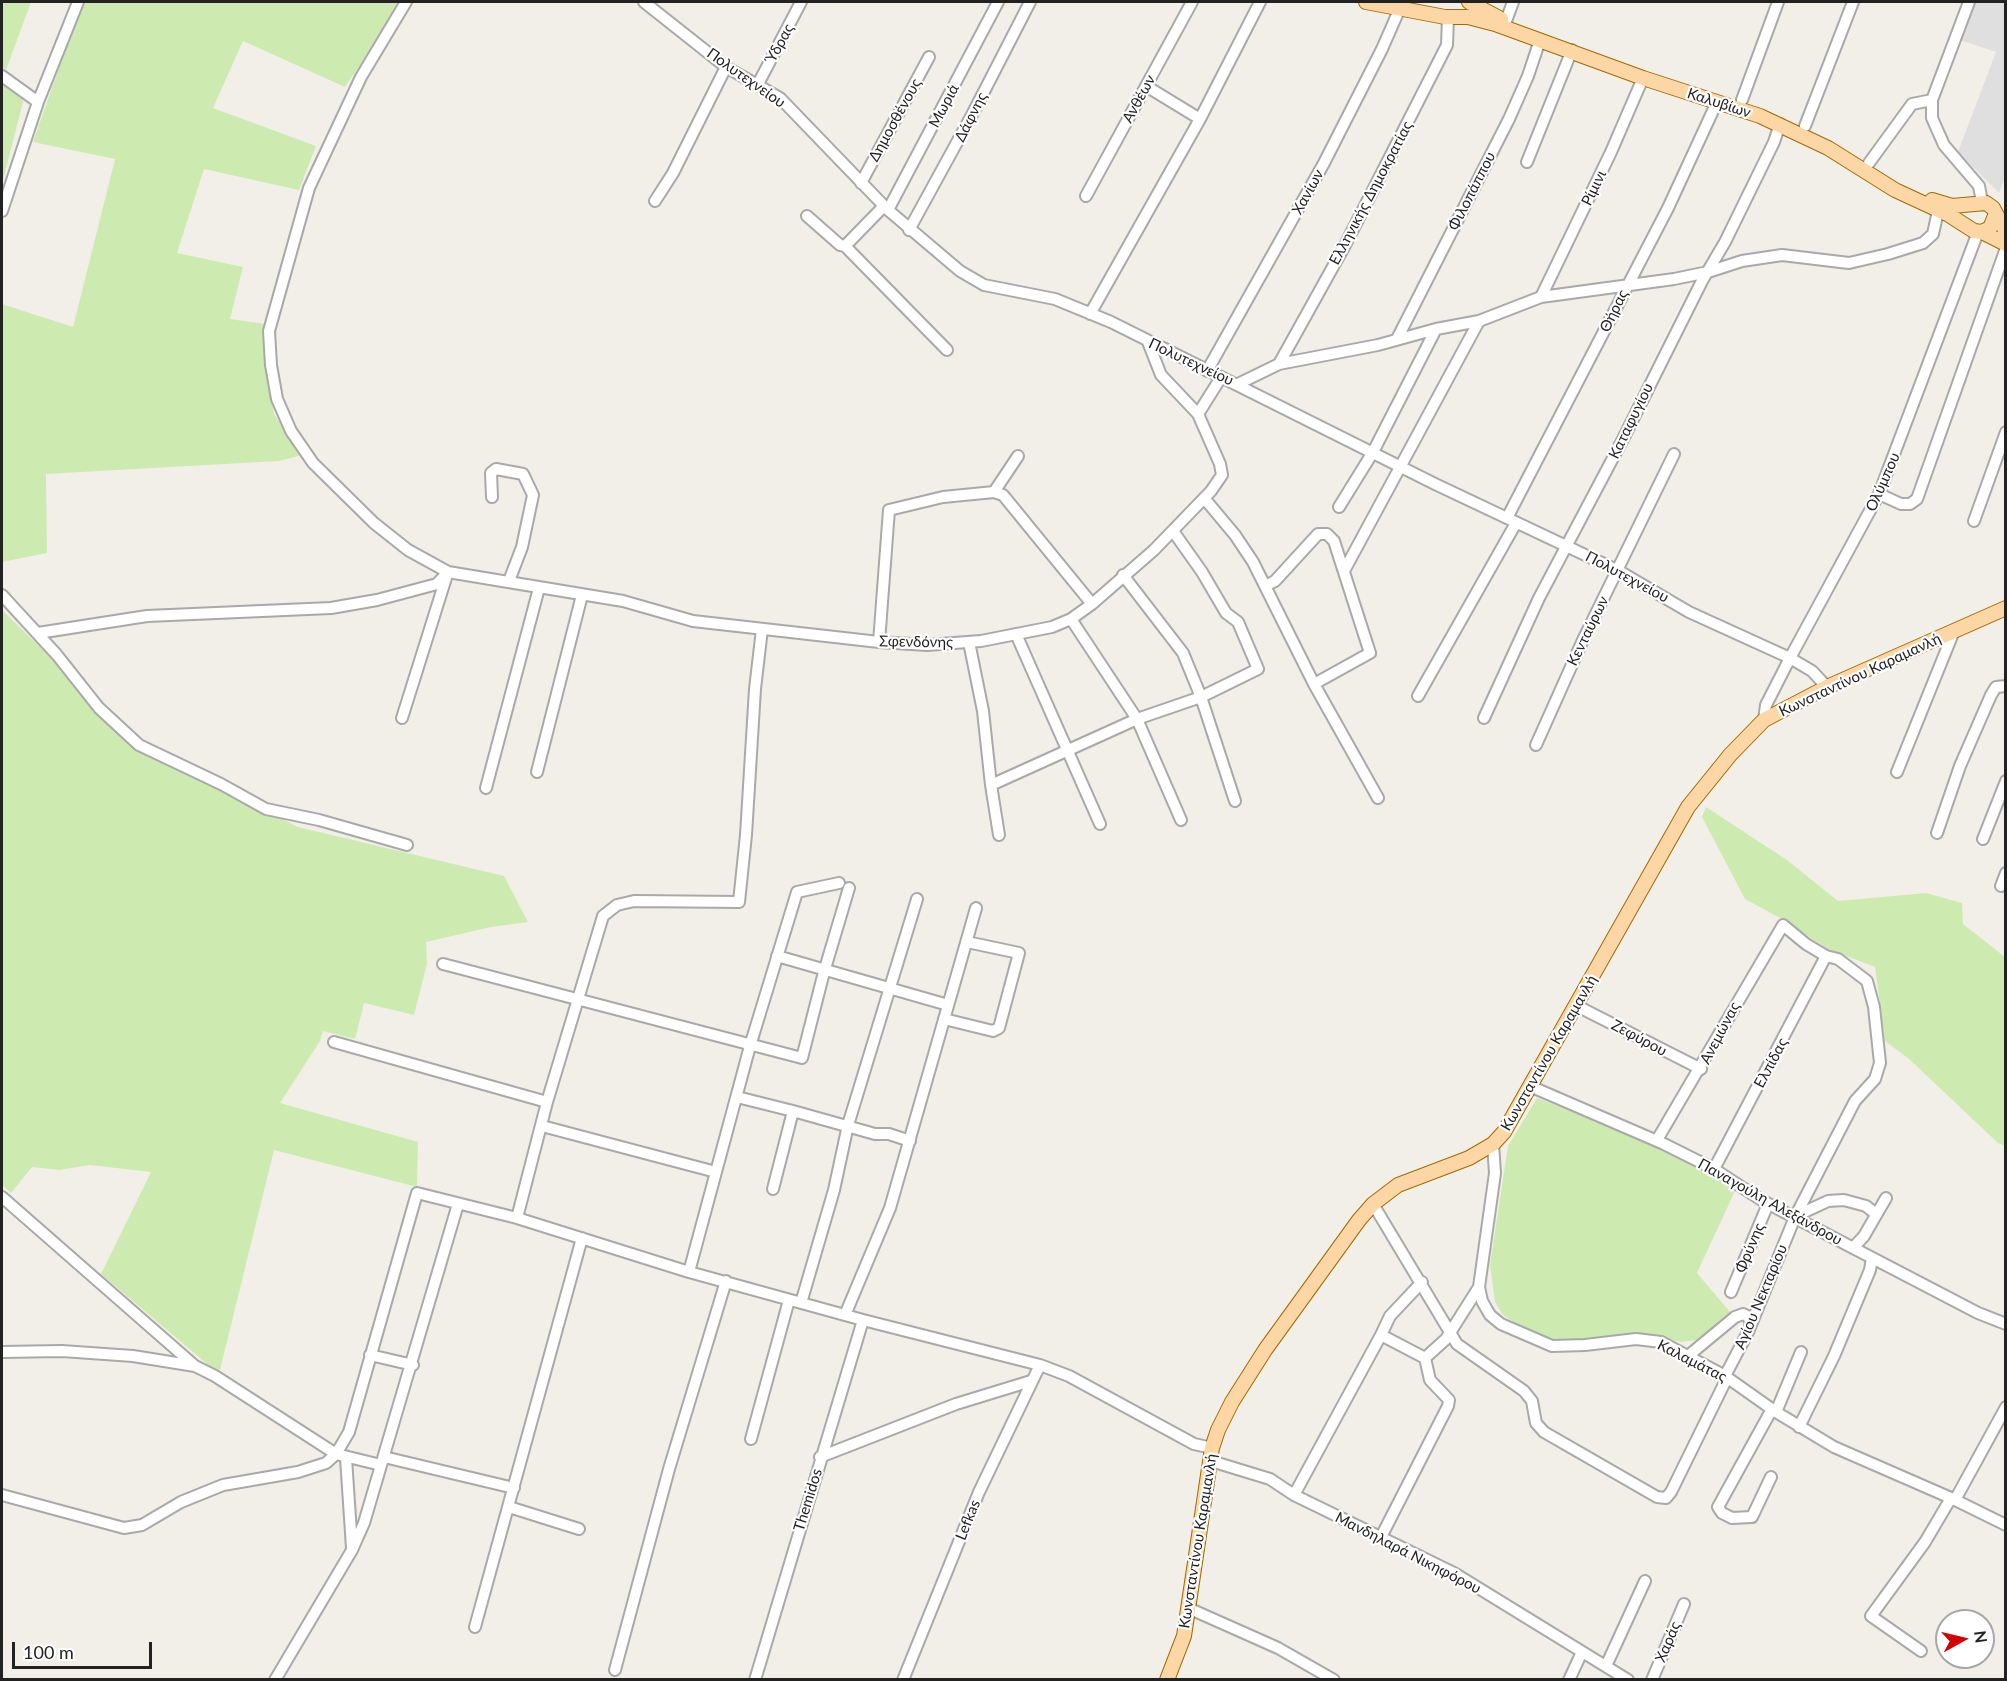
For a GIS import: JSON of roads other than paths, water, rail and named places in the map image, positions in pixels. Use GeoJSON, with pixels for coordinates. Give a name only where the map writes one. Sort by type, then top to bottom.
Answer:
{"type":"FeatureCollection","features":[{"type":"Feature","properties":{"kind":"main road","name":"Καλυβίων"},"geometry":{"type":"LineString","coordinates":[[1366,2],[1446,16],[1468,17],[1572,50],[1642,78],[1780,124],[1828,148],[1895,190],[2006,246]]}},
{"type":"Feature","properties":{"kind":"main road"},"geometry":{"type":"LineString","coordinates":[[1432,2],[1433,8],[1446,16],[1458,11],[1461,2]]}},
{"type":"Feature","properties":{"kind":"main road","name":"Καλυβίων"},"geometry":{"type":"LineString","coordinates":[[1469,2],[1506,21],[1742,100],[1805,126],[1926,198],[1952,206],[1977,203]]}},
{"type":"Feature","properties":{"kind":"main road"},"geometry":{"type":"LineString","coordinates":[[1995,216],[1990,228],[1977,231],[1965,219],[1968,207],[1977,203],[1993,208],[1995,216],[2006,232]]}},
{"type":"Feature","properties":{"kind":"main road","name":"Κωνσταντίνου Καραμανλή"},"geometry":{"type":"LineString","coordinates":[[1167,1680],[1184,1636],[1211,1454],[1232,1402],[1265,1350],[1359,1220],[1372,1204],[1398,1185],[1469,1158],[1493,1144],[1504,1132],[1532,1087],[1688,807],[1730,755],[1764,720],[1827,687],[2006,608]]}},
{"type":"Feature","properties":{"kind":"street"},"geometry":{"type":"LineString","coordinates":[[2,211],[38,102],[78,2]]}},
{"type":"Feature","properties":{"kind":"street","name":"Σφενδόνης"},"geometry":{"type":"LineString","coordinates":[[406,2],[361,77],[309,188],[269,331],[271,365],[277,399],[291,432],[313,463],[374,523],[408,550],[448,572],[623,601],[693,621],[879,642],[927,645],[969,642],[1052,627],[1092,604],[1173,531],[1222,476],[1212,440],[1198,414]]}},
{"type":"Feature","properties":{"kind":"street","name":"Πολυτεχνείου"},"geometry":{"type":"LineString","coordinates":[[644,2],[726,67],[780,98],[909,230],[960,271],[984,285],[1055,299],[1148,342],[1220,379],[1238,384],[1512,521],[1619,571],[1689,612],[1790,658],[1812,671],[1827,687]]}},
{"type":"Feature","properties":{"kind":"street","name":"Ύδρας"},"geometry":{"type":"LineString","coordinates":[[758,84],[801,2]]}},
{"type":"Feature","properties":{"kind":"street","name":"Μωριά"},"geometry":{"type":"LineString","coordinates":[[845,246],[886,208],[998,2]]}},
{"type":"Feature","properties":{"kind":"street","name":"Δάφνης"},"geometry":{"type":"LineString","coordinates":[[909,230],[968,123],[1030,2]]}},
{"type":"Feature","properties":{"kind":"street","name":"Ανθέων"},"geometry":{"type":"LineString","coordinates":[[1086,196],[1192,2]]}},
{"type":"Feature","properties":{"kind":"street"},"geometry":{"type":"LineString","coordinates":[[1090,314],[1200,119],[1260,2]]}},
{"type":"Feature","properties":{"kind":"street"},"geometry":{"type":"LineString","coordinates":[[1506,21],[1513,2]]}},
{"type":"Feature","properties":{"kind":"street"},"geometry":{"type":"LineString","coordinates":[[1742,100],[1778,2]]}},
{"type":"Feature","properties":{"kind":"street"},"geometry":{"type":"LineString","coordinates":[[1805,126],[1853,2]]}},
{"type":"Feature","properties":{"kind":"street"},"geometry":{"type":"LineString","coordinates":[[1970,2],[1932,100],[1936,132],[1944,146],[1978,186],[1977,203]]}},
{"type":"Feature","properties":{"kind":"street","name":"Χανίων"},"geometry":{"type":"LineString","coordinates":[[1207,371],[1324,163],[1382,49],[1400,8]]}},
{"type":"Feature","properties":{"kind":"street","name":"Ελληνικής Δημοκρατίας"},"geometry":{"type":"LineString","coordinates":[[1279,364],[1344,247],[1447,45],[1446,16]]}},
{"type":"Feature","properties":{"kind":"street","name":"Φιλοπάππου"},"geometry":{"type":"LineString","coordinates":[[1397,339],[1509,119],[1528,76],[1540,40]]}},
{"type":"Feature","properties":{"kind":"street"},"geometry":{"type":"LineString","coordinates":[[1527,162],[1572,50]]}},
{"type":"Feature","properties":{"kind":"street","name":"Δημοσθένους"},"geometry":{"type":"LineString","coordinates":[[861,183],[929,57]]}},
{"type":"Feature","properties":{"kind":"street"},"geometry":{"type":"LineString","coordinates":[[655,201],[673,173],[726,67]]}},
{"type":"Feature","properties":{"kind":"street"},"geometry":{"type":"LineString","coordinates":[[2,76],[38,102]]}},
{"type":"Feature","properties":{"kind":"street","name":"Ρίμινι"},"geometry":{"type":"LineString","coordinates":[[1541,297],[1611,153],[1642,78]]}},
{"type":"Feature","properties":{"kind":"street"},"geometry":{"type":"LineString","coordinates":[[1146,86],[1200,119]]}},
{"type":"Feature","properties":{"kind":"street"},"geometry":{"type":"LineString","coordinates":[[1869,163],[1912,104],[1932,100]]}},
{"type":"Feature","properties":{"kind":"street","name":"Θήρας"},"geometry":{"type":"LineString","coordinates":[[1418,696],[1512,521],[1627,286],[1668,208],[1717,102]]}},
{"type":"Feature","properties":{"kind":"street","name":"Καταφυγίου"},"geometry":{"type":"LineString","coordinates":[[1484,718],[1525,627],[1750,193],[1780,124]]}},
{"type":"Feature","properties":{"kind":"street"},"geometry":{"type":"LineString","coordinates":[[1238,384],[1279,364],[1378,345],[1436,329],[1479,321],[1541,297],[1627,286],[1708,272],[1742,261],[1782,255],[1848,263],[1888,254],[1923,243],[1932,234],[1938,211]]}},
{"type":"Feature","properties":{"kind":"street"},"geometry":{"type":"LineString","coordinates":[[807,216],[840,245],[845,246],[947,350]]}},
{"type":"Feature","properties":{"kind":"street","name":"Ολύμπου"},"geometry":{"type":"LineString","coordinates":[[1764,720],[1766,705],[1879,494],[1977,231]]}},
{"type":"Feature","properties":{"kind":"street"},"geometry":{"type":"LineString","coordinates":[[1879,494],[1901,504],[1910,504],[1917,499],[2006,246]]}},
{"type":"Feature","properties":{"kind":"street"},"geometry":{"type":"LineString","coordinates":[[1344,572],[1479,321]]}},
{"type":"Feature","properties":{"kind":"street"},"geometry":{"type":"LineString","coordinates":[[1339,507],[1372,452],[1436,329]]}},
{"type":"Feature","properties":{"kind":"street"},"geometry":{"type":"LineString","coordinates":[[1148,342],[1161,375],[1198,414],[1220,379]]}},
{"type":"Feature","properties":{"kind":"street"},"geometry":{"type":"LineString","coordinates":[[1974,521],[2006,432]]}},
{"type":"Feature","properties":{"kind":"street","name":"Κενταύρων"},"geometry":{"type":"LineString","coordinates":[[1536,745],[1579,649],[1674,454]]}},
{"type":"Feature","properties":{"kind":"street"},"geometry":{"type":"LineString","coordinates":[[994,492],[1018,456]]}},
{"type":"Feature","properties":{"kind":"street"},"geometry":{"type":"LineString","coordinates":[[492,497],[491,473],[496,469],[523,474],[533,495],[522,547],[509,582]]}},
{"type":"Feature","properties":{"kind":"street"},"geometry":{"type":"LineString","coordinates":[[879,642],[889,510],[943,497],[994,492],[1003,495],[1092,604]]}},
{"type":"Feature","properties":{"kind":"street"},"geometry":{"type":"LineString","coordinates":[[1204,498],[1235,535],[1265,586],[1314,684],[1378,798]]}},
{"type":"Feature","properties":{"kind":"street"},"geometry":{"type":"LineString","coordinates":[[991,785],[1137,719],[1201,697],[1258,669],[1238,622],[1226,613],[1202,572],[1173,531]]}},
{"type":"Feature","properties":{"kind":"street"},"geometry":{"type":"LineString","coordinates":[[1265,586],[1275,581],[1318,534],[1327,534],[1334,541],[1370,653],[1314,684]]}},
{"type":"Feature","properties":{"kind":"street"},"geometry":{"type":"LineString","coordinates":[[38,633],[147,616],[331,608],[377,600],[438,584],[448,572]]}},
{"type":"Feature","properties":{"kind":"street"},"geometry":{"type":"LineString","coordinates":[[402,718],[448,572]]}},
{"type":"Feature","properties":{"kind":"street"},"geometry":{"type":"LineString","coordinates":[[1123,575],[1183,653],[1201,697],[1235,801]]}},
{"type":"Feature","properties":{"kind":"street"},"geometry":{"type":"LineString","coordinates":[[486,788],[539,588]]}},
{"type":"Feature","properties":{"kind":"street"},"geometry":{"type":"LineString","coordinates":[[2,595],[38,633],[99,708],[139,745],[266,809],[319,820],[407,845]]}},
{"type":"Feature","properties":{"kind":"street"},"geometry":{"type":"LineString","coordinates":[[537,772],[582,595]]}},
{"type":"Feature","properties":{"kind":"street"},"geometry":{"type":"LineString","coordinates":[[1071,618],[1137,719],[1181,820]]}},
{"type":"Feature","properties":{"kind":"street"},"geometry":{"type":"LineString","coordinates":[[518,1218],[547,1102],[603,916],[617,905],[634,901],[656,899],[739,902],[746,835],[755,689],[762,628]]}},
{"type":"Feature","properties":{"kind":"street"},"geometry":{"type":"LineString","coordinates":[[1897,772],[1954,631]]}},
{"type":"Feature","properties":{"kind":"street"},"geometry":{"type":"LineString","coordinates":[[1016,634],[1066,752],[1100,824]]}},
{"type":"Feature","properties":{"kind":"street"},"geometry":{"type":"LineString","coordinates":[[969,642],[983,711],[999,835]]}},
{"type":"Feature","properties":{"kind":"street"},"geometry":{"type":"LineString","coordinates":[[1937,833],[1960,766],[1991,695],[1996,687],[2006,686]]}},
{"type":"Feature","properties":{"kind":"street"},"geometry":{"type":"LineString","coordinates":[[1983,839],[2006,781]]}},
{"type":"Feature","properties":{"kind":"street"},"geometry":{"type":"LineString","coordinates":[[2001,886],[2006,873]]}},
{"type":"Feature","properties":{"kind":"street"},"geometry":{"type":"LineString","coordinates":[[442,964],[576,1001],[750,1046],[802,1058],[844,886],[797,892],[750,1046],[689,1272]]}},
{"type":"Feature","properties":{"kind":"street"},"geometry":{"type":"LineString","coordinates":[[801,1303],[834,1190],[848,1125],[917,900]]}},
{"type":"Feature","properties":{"kind":"street"},"geometry":{"type":"LineString","coordinates":[[845,1315],[890,1209],[976,908]]}},
{"type":"Feature","properties":{"kind":"street","name":"Αγίου Νεκταρίου"},"geometry":{"type":"LineString","coordinates":[[1450,1333],[1457,1344],[1524,1391],[1532,1401],[1536,1424],[1544,1432],[1657,1497],[1666,1498],[1740,1350],[1795,1217],[1855,1101],[1875,1079],[1880,1063],[1874,1007],[1867,981],[1838,959],[1826,956],[1806,944],[1783,925]]}},
{"type":"Feature","properties":{"kind":"street","name":"Ανεμώνας"},"geometry":{"type":"LineString","coordinates":[[1656,1140],[1701,1069],[1741,993],[1783,925]]}},
{"type":"Feature","properties":{"kind":"street"},"geometry":{"type":"LineString","coordinates":[[944,1019],[993,1031],[999,1028],[1019,953],[967,942]]}},
{"type":"Feature","properties":{"kind":"street"},"geometry":{"type":"LineString","coordinates":[[777,956],[824,972],[948,1005]]}},
{"type":"Feature","properties":{"kind":"street","name":"Ελπίδας"},"geometry":{"type":"LineString","coordinates":[[1714,1169],[1826,956]]}},
{"type":"Feature","properties":{"kind":"street","name":"Ζεφύρου"},"geometry":{"type":"LineString","coordinates":[[1577,1006],[1701,1069]]}},
{"type":"Feature","properties":{"kind":"street"},"geometry":{"type":"LineString","coordinates":[[334,1042],[547,1102]]}},
{"type":"Feature","properties":{"kind":"street","name":"Παναγούλη Αλεξάνδρου"},"geometry":{"type":"LineString","coordinates":[[1532,1087],[1557,1100],[1656,1140],[1714,1169],[1768,1204],[2006,1324]]}},
{"type":"Feature","properties":{"kind":"street"},"geometry":{"type":"LineString","coordinates":[[737,1097],[875,1134],[889,1134],[910,1141]]}},
{"type":"Feature","properties":{"kind":"street"},"geometry":{"type":"LineString","coordinates":[[773,1189],[792,1111]]}},
{"type":"Feature","properties":{"kind":"street"},"geometry":{"type":"LineString","coordinates":[[542,1126],[716,1173]]}},
{"type":"Feature","properties":{"kind":"street","name":"Καλαμάτας"},"geometry":{"type":"LineString","coordinates":[[1493,1144],[1495,1173],[1479,1287],[1482,1301],[1490,1315],[1501,1324],[1552,1346],[1636,1339],[1661,1342],[1726,1377],[1799,1427],[1834,1447],[2006,1525]]}},
{"type":"Feature","properties":{"kind":"street","name":"Μανδηλαρά Νικηφόρου"},"geometry":{"type":"LineString","coordinates":[[370,1356],[417,1192],[518,1218],[689,1272],[863,1320],[1040,1365],[1070,1376],[1211,1454],[1270,1479],[1294,1495],[1454,1573],[1628,1680]]}},
{"type":"Feature","properties":{"kind":"street"},"geometry":{"type":"LineString","coordinates":[[2,1197],[195,1366],[215,1376],[341,1456],[383,1461],[514,1488]]}},
{"type":"Feature","properties":{"kind":"street"},"geometry":{"type":"LineString","coordinates":[[1853,1248],[1864,1236],[1886,1198]]}},
{"type":"Feature","properties":{"kind":"street"},"geometry":{"type":"LineString","coordinates":[[1795,1217],[1819,1204],[1844,1200],[1866,1206],[1876,1214]]}},
{"type":"Feature","properties":{"kind":"street"},"geometry":{"type":"LineString","coordinates":[[275,1680],[352,1550],[364,1523],[413,1365],[458,1204]]}},
{"type":"Feature","properties":{"kind":"street"},"geometry":{"type":"LineString","coordinates":[[1372,1204],[1422,1282],[1450,1333]]}},
{"type":"Feature","properties":{"kind":"street","name":"Φρύνης"},"geometry":{"type":"LineString","coordinates":[[1731,1292],[1768,1204]]}},
{"type":"Feature","properties":{"kind":"street"},"geometry":{"type":"LineString","coordinates":[[475,1627],[582,1238]]}},
{"type":"Feature","properties":{"kind":"street"},"geometry":{"type":"LineString","coordinates":[[1799,1427],[1834,1356],[1870,1270],[1872,1258]]}},
{"type":"Feature","properties":{"kind":"street"},"geometry":{"type":"LineString","coordinates":[[615,1670],[669,1469],[726,1281]]}},
{"type":"Feature","properties":{"kind":"street"},"geometry":{"type":"LineString","coordinates":[[1294,1495],[1390,1316],[1422,1282]]}},
{"type":"Feature","properties":{"kind":"street"},"geometry":{"type":"LineString","coordinates":[[1425,1358],[1450,1333],[1479,1287]]}},
{"type":"Feature","properties":{"kind":"street"},"geometry":{"type":"LineString","coordinates":[[751,1439],[789,1300]]}},
{"type":"Feature","properties":{"kind":"street"},"geometry":{"type":"LineString","coordinates":[[1688,1356],[1735,1317],[1743,1314],[1749,1317],[1750,1322]]}},
{"type":"Feature","properties":{"kind":"street","name":"Themidos"},"geometry":{"type":"LineString","coordinates":[[755,1680],[820,1457],[863,1320]]}},
{"type":"Feature","properties":{"kind":"street"},"geometry":{"type":"LineString","coordinates":[[1381,1335],[1425,1358],[1430,1380],[1449,1400],[1382,1537]]}},
{"type":"Feature","properties":{"kind":"street"},"geometry":{"type":"LineString","coordinates":[[2,1352],[62,1351],[133,1356],[195,1366]]}},
{"type":"Feature","properties":{"kind":"street"},"geometry":{"type":"LineString","coordinates":[[1771,1477],[1752,1517],[1732,1518],[1722,1514],[1718,1507],[1774,1410],[1801,1352]]}},
{"type":"Feature","properties":{"kind":"street"},"geometry":{"type":"LineString","coordinates":[[352,1550],[341,1456],[370,1356],[413,1365]]}},
{"type":"Feature","properties":{"kind":"street","name":"Lefkas"},"geometry":{"type":"LineString","coordinates":[[903,1680],[979,1492],[1040,1365]]}},
{"type":"Feature","properties":{"kind":"street"},"geometry":{"type":"LineString","coordinates":[[820,1457],[956,1404],[1031,1381]]}},
{"type":"Feature","properties":{"kind":"street"},"geometry":{"type":"LineString","coordinates":[[1921,1651],[1871,1616],[1953,1499],[2006,1407]]}},
{"type":"Feature","properties":{"kind":"street"},"geometry":{"type":"LineString","coordinates":[[2,1495],[124,1528],[142,1525],[181,1502],[223,1485],[298,1472],[341,1456]]}},
{"type":"Feature","properties":{"kind":"street"},"geometry":{"type":"LineString","coordinates":[[509,1507],[579,1529]]}},
{"type":"Feature","properties":{"kind":"street"},"geometry":{"type":"LineString","coordinates":[[1606,1666],[1645,1581]]}},
{"type":"Feature","properties":{"kind":"street","name":"Χαράς"},"geometry":{"type":"LineString","coordinates":[[1652,1680],[1684,1604]]}},
{"type":"Feature","properties":{"kind":"street"},"geometry":{"type":"LineString","coordinates":[[1188,1608],[1278,1648],[1334,1680]]}},
{"type":"Feature","properties":{"kind":"street"},"geometry":{"type":"LineString","coordinates":[[1569,1680],[1582,1652]]}}]}
